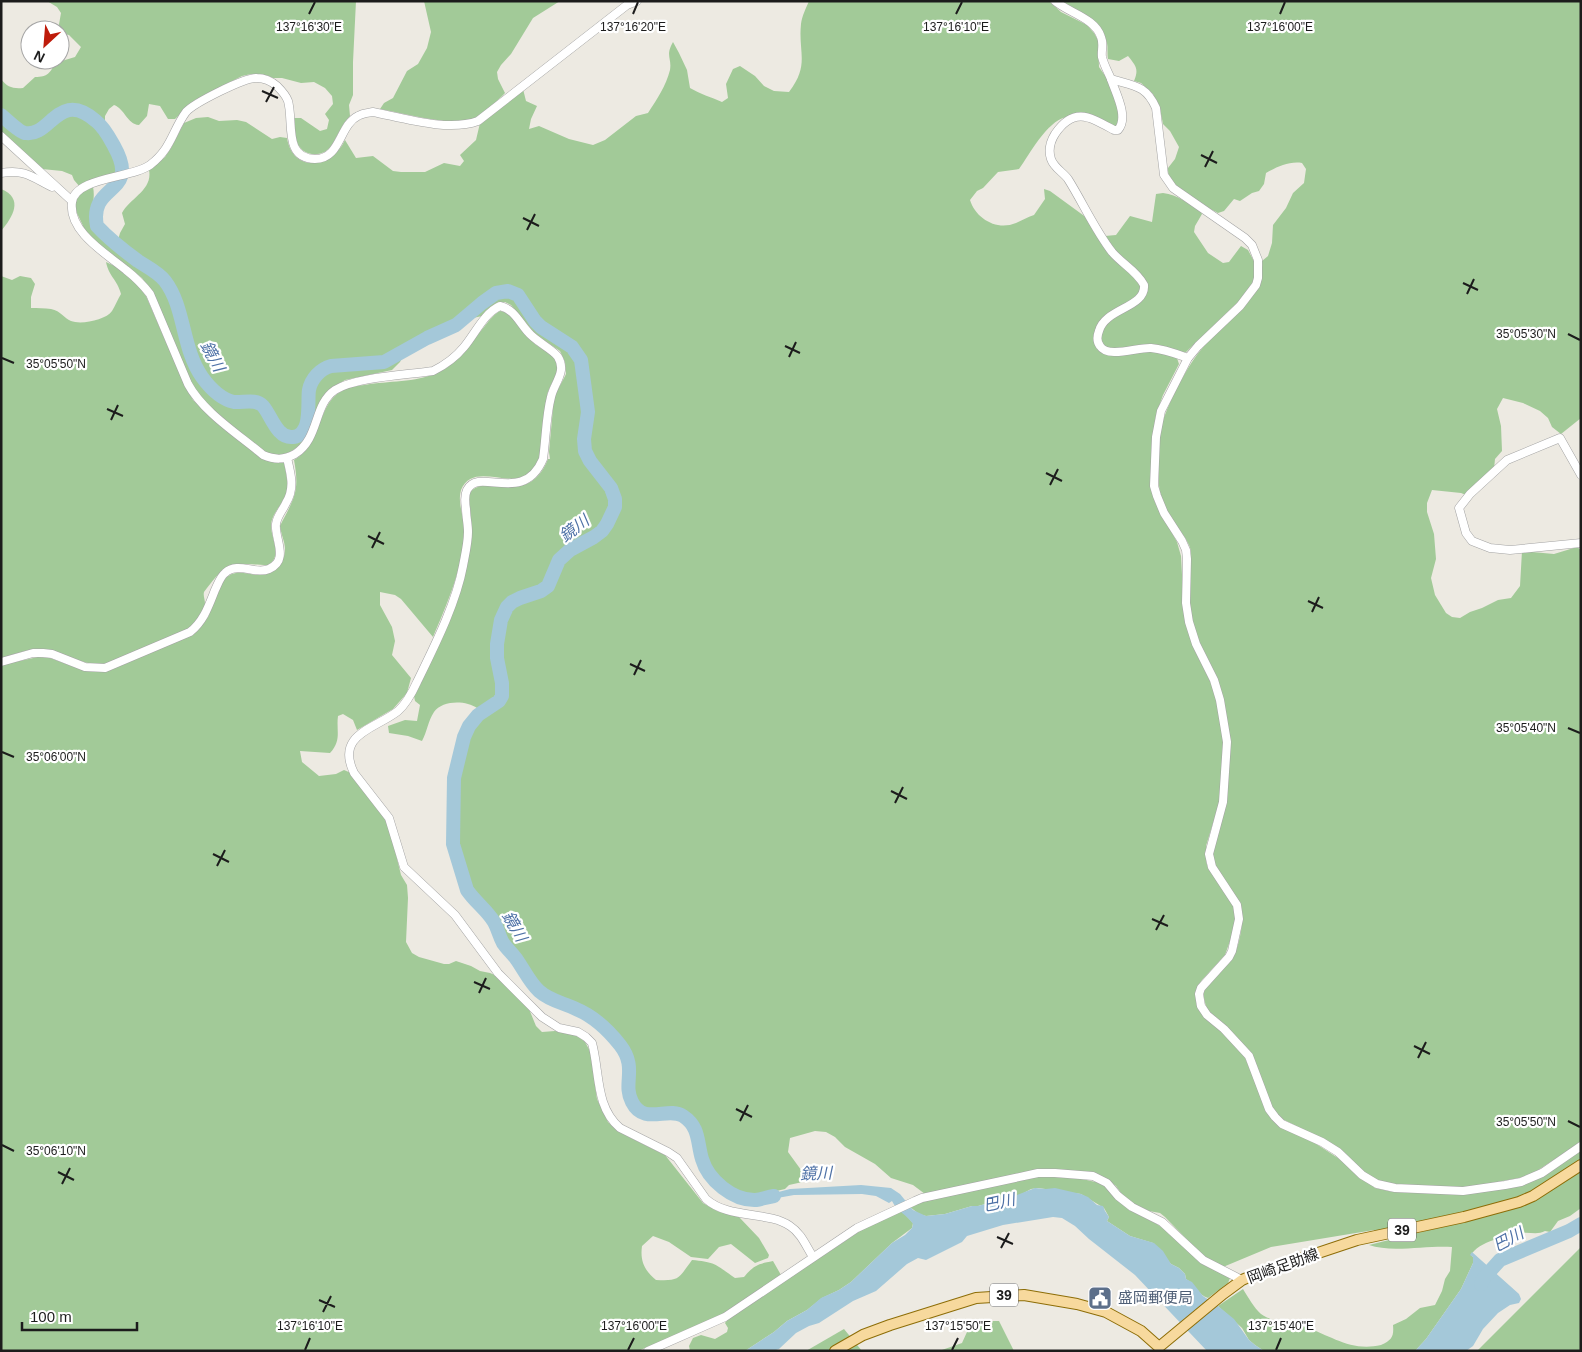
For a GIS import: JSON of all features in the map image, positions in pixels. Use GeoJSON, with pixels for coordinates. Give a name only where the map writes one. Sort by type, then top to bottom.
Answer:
{"type":"FeatureCollection","features":[{"type":"Feature","properties":{"kind":"main road","name":"岡崎足助線"},"geometry":{"type":"LineString","coordinates":[[835,1351],[863,1335],[976,1298],[1024,1294],[1077,1304],[1106,1312],[1141,1331],[1163,1346],[1223,1294],[1242,1280],[1258,1273],[1357,1240],[1464,1217],[1519,1202],[1533,1196],[1581,1165]]}},
{"type":"Feature","properties":{"kind":"street"},"geometry":{"type":"LineString","coordinates":[[637,1],[627,5],[478,121],[469,124],[447,125],[373,112],[366,113],[352,120],[337,145],[327,156],[315,159],[308,158],[296,150],[292,142],[286,98],[275,84],[267,80],[252,78],[244,80],[193,106],[182,118],[165,150],[150,165],[130,174],[90,184],[75,195],[72,201],[76,223],[84,235],[127,270],[150,294],[188,384],[202,404],[263,455],[272,458],[287,458],[304,448],[324,404],[333,391],[346,384],[433,371],[458,354],[490,313],[500,306],[508,308],[533,338],[559,357],[561,373],[550,397],[543,459],[540,466],[525,481],[516,484],[478,482],[471,484],[467,490],[465,501],[468,532],[462,568],[450,608],[431,653],[405,704],[387,718],[356,736],[350,747],[350,765],[354,773],[389,818],[404,867],[455,914],[498,973],[542,1018],[559,1028],[578,1032],[592,1043],[601,1098],[608,1116],[620,1128],[677,1158],[706,1200],[712,1205],[739,1213],[779,1221],[790,1226],[798,1233],[813,1257]]}},
{"type":"Feature","properties":{"kind":"street"},"geometry":{"type":"LineString","coordinates":[[1055,1],[1063,8],[1086,19],[1095,27],[1102,38],[1102,56],[1122,114],[1122,125],[1118,130],[1114,130],[1087,117],[1074,116],[1060,127],[1049,147],[1050,157],[1054,166],[1068,179],[1112,251],[1136,274],[1144,285],[1144,293],[1138,300],[1110,316],[1103,323],[1098,332],[1098,342],[1102,349],[1110,352],[1152,348],[1188,358]]}},
{"type":"Feature","properties":{"kind":"street"},"geometry":{"type":"LineString","coordinates":[[1111,80],[1139,87],[1152,99],[1156,108],[1164,175],[1167,182],[1172,188],[1245,238],[1252,245],[1258,260],[1256,286],[1188,358],[1161,411],[1156,437],[1154,486],[1164,513],[1186,550],[1188,622],[1214,680],[1226,726],[1227,742],[1223,802],[1209,854],[1212,867],[1222,885],[1231,894],[1237,905],[1240,919],[1229,957],[1201,988],[1199,994],[1201,1006],[1207,1015],[1229,1034],[1249,1056],[1275,1117],[1282,1124],[1322,1142],[1338,1152],[1362,1175],[1377,1184],[1395,1188],[1463,1191],[1521,1182],[1542,1173],[1581,1146]]}},
{"type":"Feature","properties":{"kind":"street"},"geometry":{"type":"LineString","coordinates":[[1,136],[72,201]]}},
{"type":"Feature","properties":{"kind":"street"},"geometry":{"type":"LineString","coordinates":[[1,173],[22,172],[55,189],[72,201]]}},
{"type":"Feature","properties":{"kind":"street"},"geometry":{"type":"LineString","coordinates":[[1581,475],[1560,438],[1507,460],[1470,494],[1459,508],[1466,533],[1472,541],[1490,548],[1510,550],[1581,542]]}},
{"type":"Feature","properties":{"kind":"street"},"geometry":{"type":"LineString","coordinates":[[1,662],[33,653],[43,653],[52,654],[86,667],[105,668],[190,632],[200,622],[224,573],[238,567],[263,570],[270,569],[276,565],[281,552],[276,525],[277,518],[291,492],[292,477],[287,458]]}},
{"type":"Feature","properties":{"kind":"street"},"geometry":{"type":"LineString","coordinates":[[648,1351],[726,1317],[857,1228],[915,1201],[987,1183],[1038,1173],[1093,1176],[1107,1183],[1118,1196],[1132,1207],[1162,1222],[1203,1260],[1242,1280]]}},
{"type":"Feature","properties":{"kind":"green space"},"geometry":{"type":"Polygon","coordinates":[[[47,1],[356,1],[353,95],[349,105],[350,116],[331,146],[323,153],[313,154],[303,151],[297,142],[294,118],[301,118],[320,131],[327,129],[329,120],[325,114],[333,104],[332,96],[325,88],[314,82],[301,83],[266,75],[251,74],[242,76],[195,100],[175,119],[168,119],[160,106],[149,104],[147,116],[139,125],[132,122],[114,105],[105,116],[105,135],[117,161],[117,173],[80,187],[72,175],[62,171],[42,169],[1,133],[1,79],[10,87],[23,88],[35,77],[48,74],[51,70],[70,70],[70,58],[75,57],[81,47],[70,36],[70,20],[60,20],[61,13],[57,7],[47,1]]]}},
{"type":"Feature","properties":{"kind":"green space"},"geometry":{"type":"Polygon","coordinates":[[[424,1],[560,1],[533,18],[511,54],[501,65],[497,72],[498,79],[505,93],[487,110],[475,118],[466,121],[442,121],[380,109],[384,103],[393,98],[407,71],[418,64],[427,48],[431,32],[424,1]]]}},
{"type":"Feature","properties":{"kind":"green space"},"geometry":{"type":"Polygon","coordinates":[[[809,1],[1049,1],[1061,12],[1087,25],[1094,33],[1098,40],[1099,67],[1108,80],[1121,119],[1116,128],[1070,117],[1059,120],[1045,132],[1019,169],[998,172],[970,200],[977,213],[988,222],[1009,225],[1034,215],[1045,199],[1044,189],[1050,191],[1087,218],[1142,285],[1142,292],[1101,322],[1099,348],[1158,352],[1177,358],[1179,364],[1163,395],[1156,415],[1152,440],[1152,492],[1155,502],[1177,542],[1181,556],[1184,612],[1187,629],[1217,700],[1224,744],[1220,800],[1206,846],[1206,861],[1208,868],[1233,903],[1235,910],[1235,927],[1225,955],[1202,980],[1196,990],[1196,1004],[1200,1012],[1223,1032],[1244,1055],[1267,1112],[1338,1158],[1375,1188],[1393,1192],[1465,1194],[1505,1188],[1581,1151],[1581,1160],[1534,1191],[1464,1212],[1376,1233],[1374,1230],[1271,1247],[1223,1267],[1202,1255],[1160,1213],[1149,1211],[1136,1205],[1124,1197],[1116,1186],[1105,1178],[1093,1173],[1039,1170],[925,1194],[913,1185],[891,1178],[875,1164],[845,1147],[835,1137],[826,1132],[815,1131],[790,1138],[788,1152],[807,1181],[789,1185],[785,1189],[756,1197],[737,1194],[730,1190],[717,1180],[708,1167],[703,1156],[701,1133],[694,1121],[680,1108],[653,1111],[643,1109],[636,1102],[632,1089],[634,1062],[622,1043],[599,1021],[581,1008],[568,1000],[551,997],[540,989],[505,943],[496,922],[469,889],[456,844],[456,778],[465,741],[470,730],[483,714],[472,705],[448,703],[434,712],[422,741],[408,736],[389,733],[388,726],[405,720],[417,721],[420,705],[415,701],[414,696],[438,646],[472,533],[469,494],[476,488],[485,486],[507,487],[529,483],[539,474],[548,459],[550,459],[554,397],[566,374],[565,362],[560,351],[535,334],[511,305],[505,302],[500,303],[482,316],[455,322],[409,345],[400,362],[392,370],[345,380],[334,387],[302,444],[282,455],[272,455],[263,451],[205,403],[190,381],[154,295],[142,278],[100,245],[85,230],[75,209],[75,202],[80,195],[87,188],[93,187],[93,229],[133,261],[140,260],[118,240],[125,224],[122,213],[148,183],[149,170],[165,157],[184,123],[196,118],[208,117],[219,121],[237,120],[246,122],[272,139],[287,138],[291,150],[305,162],[313,163],[331,157],[345,140],[356,158],[373,156],[393,171],[425,172],[444,163],[460,166],[464,161],[460,155],[476,140],[480,123],[523,89],[526,101],[537,106],[529,129],[539,126],[569,139],[593,145],[605,140],[636,116],[648,113],[668,76],[670,70],[669,51],[673,42],[687,70],[690,88],[702,94],[722,102],[728,98],[726,84],[733,69],[740,66],[755,76],[764,86],[774,91],[789,92],[799,74],[801,66],[801,24],[809,1]]]}},
{"type":"Feature","properties":{"kind":"green space"},"geometry":{"type":"Polygon","coordinates":[[[1060,1],[1581,1],[1581,418],[1561,434],[1552,427],[1548,418],[1540,411],[1523,403],[1503,398],[1497,409],[1501,426],[1502,451],[1495,459],[1494,469],[1466,495],[1432,490],[1427,503],[1427,512],[1434,534],[1436,559],[1431,578],[1435,595],[1446,613],[1452,617],[1460,618],[1498,600],[1511,598],[1520,586],[1522,551],[1554,554],[1577,547],[1581,550],[1581,1142],[1532,1174],[1464,1188],[1399,1186],[1382,1183],[1365,1173],[1325,1140],[1282,1119],[1273,1109],[1257,1066],[1210,1014],[1205,1003],[1205,988],[1233,957],[1239,941],[1242,923],[1240,905],[1215,866],[1212,858],[1230,743],[1222,700],[1192,625],[1190,610],[1190,548],[1161,500],[1158,471],[1160,433],[1170,402],[1194,359],[1209,341],[1250,300],[1257,289],[1261,276],[1262,261],[1268,256],[1272,243],[1273,225],[1286,208],[1293,193],[1304,183],[1306,169],[1302,163],[1297,163],[1288,164],[1266,173],[1264,184],[1259,191],[1240,201],[1234,199],[1224,211],[1218,213],[1190,197],[1177,187],[1169,176],[1168,168],[1175,159],[1179,147],[1170,131],[1163,124],[1160,109],[1153,94],[1141,83],[1134,81],[1136,68],[1133,62],[1128,56],[1119,61],[1108,59],[1107,43],[1104,33],[1099,26],[1088,17],[1060,1]]]}},
{"type":"Feature","properties":{"kind":"green space"},"geometry":{"type":"Polygon","coordinates":[[[1,189],[12,197],[14,208],[9,220],[1,231],[1,189]]]}},
{"type":"Feature","properties":{"kind":"green space"},"geometry":{"type":"Polygon","coordinates":[[[1163,193],[1178,198],[1201,212],[1202,214],[1195,226],[1194,232],[1208,253],[1223,263],[1229,262],[1241,246],[1248,250],[1256,265],[1253,282],[1240,300],[1186,352],[1109,350],[1101,344],[1100,333],[1104,325],[1146,292],[1105,236],[1116,235],[1130,216],[1152,222],[1156,194],[1163,193]]]}},
{"type":"Feature","properties":{"kind":"green space"},"geometry":{"type":"Polygon","coordinates":[[[106,262],[119,268],[136,283],[146,296],[184,384],[193,400],[261,458],[284,463],[287,490],[273,517],[271,525],[276,552],[275,557],[268,565],[237,564],[225,568],[204,592],[205,607],[189,628],[111,662],[92,664],[58,652],[39,649],[1,658],[1,276],[12,280],[20,276],[31,278],[35,284],[31,297],[31,308],[51,309],[71,321],[87,322],[109,314],[121,294],[106,262]]]}},
{"type":"Feature","properties":{"kind":"green space"},"geometry":{"type":"Polygon","coordinates":[[[500,311],[510,315],[535,344],[556,360],[556,374],[547,396],[539,460],[535,467],[524,476],[508,479],[481,476],[466,482],[460,495],[464,527],[461,559],[444,612],[433,637],[401,599],[395,595],[380,592],[380,605],[392,627],[395,641],[392,655],[411,678],[407,693],[393,709],[357,730],[353,720],[343,714],[338,716],[337,740],[334,748],[330,753],[300,751],[302,762],[319,776],[336,774],[344,770],[351,773],[383,815],[390,830],[401,875],[407,885],[406,942],[412,953],[419,957],[444,964],[456,961],[497,976],[529,1009],[536,1026],[542,1032],[568,1033],[579,1037],[585,1042],[590,1051],[597,1099],[608,1122],[617,1130],[665,1155],[703,1203],[717,1211],[739,1217],[759,1238],[769,1255],[768,1258],[755,1263],[731,1244],[719,1247],[708,1259],[691,1257],[669,1242],[653,1236],[642,1246],[642,1261],[652,1276],[656,1280],[678,1278],[692,1260],[715,1265],[735,1278],[744,1277],[757,1266],[773,1261],[781,1275],[724,1315],[638,1351],[1,1351],[1,665],[38,657],[50,658],[85,671],[101,672],[195,633],[208,617],[223,581],[227,577],[238,573],[267,574],[280,565],[283,560],[285,549],[280,526],[292,502],[296,488],[294,460],[310,445],[332,399],[343,390],[351,387],[415,379],[441,371],[459,357],[491,318],[500,311]]]}},
{"type":"Feature","properties":{"kind":"green space"},"geometry":{"type":"Polygon","coordinates":[[[1581,1170],[1581,1208],[1570,1216],[1558,1221],[1550,1232],[1509,1235],[1480,1246],[1475,1250],[1471,1255],[1473,1263],[1461,1289],[1426,1339],[1415,1351],[1264,1351],[1249,1340],[1242,1328],[1218,1306],[1243,1289],[1258,1312],[1272,1320],[1299,1325],[1351,1345],[1370,1347],[1381,1345],[1392,1337],[1393,1325],[1406,1319],[1420,1308],[1435,1305],[1450,1271],[1452,1247],[1399,1249],[1369,1245],[1465,1221],[1581,1170]]]}},
{"type":"Feature","properties":{"kind":"green space"},"geometry":{"type":"Polygon","coordinates":[[[1038,1177],[1082,1179],[1100,1183],[1168,1232],[1202,1264],[1230,1278],[1228,1283],[1208,1298],[1205,1297],[1186,1279],[1185,1274],[1179,1268],[1171,1264],[1153,1243],[1130,1236],[1107,1221],[1109,1217],[1104,1208],[1081,1194],[1038,1188],[1031,1189],[1013,1199],[993,1200],[989,1203],[945,1214],[926,1216],[919,1214],[910,1207],[957,1192],[1038,1177]]]}},
{"type":"Feature","properties":{"kind":"green space"},"geometry":{"type":"Polygon","coordinates":[[[902,1211],[913,1223],[912,1228],[892,1243],[851,1282],[839,1290],[822,1298],[745,1351],[690,1351],[689,1346],[693,1338],[701,1335],[715,1339],[727,1332],[728,1328],[725,1323],[728,1319],[860,1231],[902,1211]]]}},
{"type":"Feature","properties":{"kind":"green space"},"geometry":{"type":"Polygon","coordinates":[[[1581,1247],[1581,1351],[1477,1351],[1581,1247]]]}},
{"type":"Feature","properties":{"kind":"green space"},"geometry":{"type":"Polygon","coordinates":[[[972,1321],[999,1321],[1014,1351],[939,1351],[962,1343],[972,1321]]]}},
{"type":"Feature","properties":{"kind":"green space"},"geometry":{"type":"Polygon","coordinates":[[[844,1329],[862,1351],[806,1351],[844,1329]]]}},
{"type":"Feature","properties":{"kind":"water"},"geometry":{"type":"Polygon","coordinates":[[[861,1185],[891,1188],[900,1194],[913,1210],[926,1216],[945,1214],[978,1206],[989,1203],[992,1200],[1013,1199],[1017,1195],[1035,1188],[1055,1188],[1081,1194],[1097,1205],[1103,1206],[1109,1217],[1107,1221],[1130,1236],[1154,1243],[1163,1251],[1171,1264],[1185,1274],[1186,1279],[1192,1282],[1203,1296],[1234,1319],[1249,1340],[1264,1351],[1207,1351],[1135,1275],[1075,1226],[1062,1218],[1053,1217],[1003,1225],[967,1236],[962,1242],[926,1260],[918,1258],[907,1264],[876,1291],[853,1301],[819,1323],[796,1333],[779,1349],[773,1351],[745,1351],[787,1321],[807,1310],[821,1298],[851,1282],[892,1243],[905,1235],[912,1228],[913,1224],[892,1201],[889,1203],[876,1196],[862,1194],[794,1195],[760,1201],[756,1200],[759,1197],[790,1189],[861,1185]]]}},
{"type":"Feature","properties":{"kind":"water"},"geometry":{"type":"Polygon","coordinates":[[[1472,1252],[1519,1294],[1521,1299],[1519,1303],[1510,1305],[1498,1313],[1483,1329],[1473,1346],[1466,1351],[1415,1351],[1426,1339],[1461,1289],[1473,1263],[1473,1257],[1470,1255],[1472,1252]]]}},
{"type":"Feature","properties":{"kind":"waterway","name":"鏡川"},"geometry":{"type":"LineString","coordinates":[[1,115],[25,133],[34,133],[56,116],[73,110],[83,112],[101,126],[114,146],[121,162],[122,173],[119,182],[100,202],[96,212],[97,226],[122,249],[156,272],[172,291],[195,366],[208,385],[229,401],[257,402],[263,406],[275,426],[287,437],[299,435],[304,431],[308,417],[310,386],[314,378],[323,369],[331,366],[384,362],[427,338],[456,325],[496,293],[508,291],[518,295],[541,327],[572,347],[581,360],[588,412],[584,439],[585,451],[590,461],[611,488],[615,499],[615,507],[602,531],[570,550],[559,560],[548,586],[541,591],[512,602],[507,607],[501,620],[497,644],[502,696],[499,701],[478,715],[469,726],[464,737],[454,778],[453,844],[467,890],[491,918],[503,943],[533,984],[548,997],[582,1012],[594,1020],[606,1029],[620,1045],[628,1061],[629,1095],[637,1109],[649,1114],[677,1114],[688,1120],[695,1130],[705,1167],[716,1181],[730,1193],[739,1197],[756,1200],[774,1196]]}},
{"type":"Feature","properties":{"kind":"waterway","name":"巴川"},"geometry":{"type":"LineString","coordinates":[[1481,1284],[1483,1279],[1500,1260],[1569,1231],[1581,1224]]}},
{"type":"Feature","properties":{"kind":"place","name":"盛岡郵便局"},"geometry":{"type":"Point","coordinates":[1100,1298]}}]}
